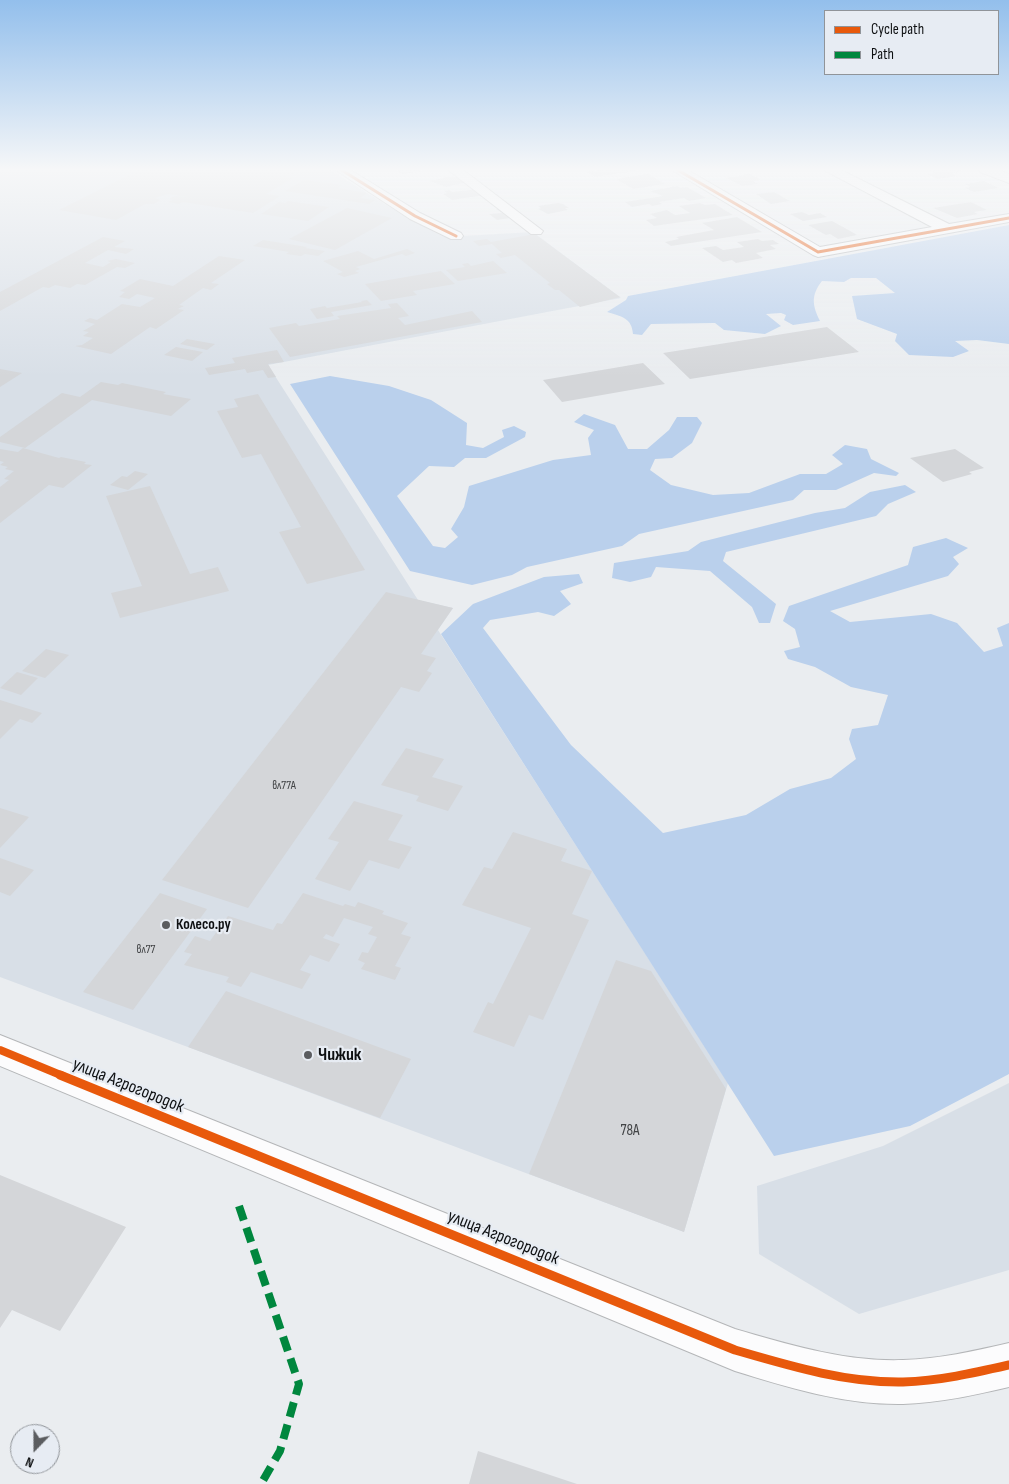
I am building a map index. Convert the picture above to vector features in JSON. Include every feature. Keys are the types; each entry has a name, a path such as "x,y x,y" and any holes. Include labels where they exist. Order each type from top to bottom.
{"street":[{"path":"794,238 818,252 895,238"},
{"name":"улица Агрогородок","path":"0,1050 735,1350 793,1368 854,1379 903,1382 956,1377 1009,1365"}],"shaded area":[{"path":"0,238 541,238 621,298 268,365 418,600 453,608 438,630 728,1083 684,1232 0,977"},
{"path":"938,238 1009,238 1009,344 977,340 955,341 969,351 953,357 909,355 895,341 897,334 857,319 852,296 895,293 876,278 851,278 844,282 822,281 814,296 815,310 820,321 793,325 784,320 786,315 781,313 766,314 781,326 765,334 724,330 715,323 651,324 642,335 633,334 630,324 625,318 607,312 626,300 628,296"},
{"path":"330,376 389,386 431,400 467,423 466,445 483,448 504,437 502,430 514,426 526,432 525,437 486,458 465,458 454,467 429,466 397,496 433,546 445,548 458,537 451,529 464,507 469,486 553,460 591,455 588,438 594,430 574,422 584,414 615,425 628,449 647,449 669,430 677,417 697,417 702,423 692,443 672,458 655,459 650,470 671,485 713,495 749,493 800,474 826,474 843,464 832,455 845,445 867,449 871,459 899,473 896,476 874,473 836,490 804,490 793,500 639,534 622,546 527,567 512,575 472,585 410,571 290,384"},
{"path":"905,485 916,492 888,504 876,516 726,552 723,561 776,604 770,623 759,623 752,607 710,571 656,567 651,577 630,582 612,578 614,563 688,551 701,542 815,513 845,508 870,492"},
{"path":"946,538 968,548 953,557 959,564 948,576 830,611 850,622 931,614 957,623 984,652 1003,646 997,628 1009,623 1009,1074 910,1126 774,1156 441,634 473,604 544,577 579,574 583,583 560,591 571,604 554,616 538,612 490,620 483,628 571,745 663,833 746,815 790,789 831,778 856,759 849,739 852,729 878,725 888,695 851,687 815,667 788,659 784,651 800,647 795,629 783,621 789,606 908,565 913,547"},
{"path":"1009,1083 1009,1270 859,1314 759,1254 757,1186 883,1146"}],"building":[{"path":"101,238 125,241 114,247 134,249 126,254 108,250 85,263 103,267 111,262 107,261 116,259 135,263 125,268 117,267 85,285 77,284 70,288 55,285 49,288 43,287 0,311 0,292"},
{"path":"290,238 356,238 335,250 289,239"},
{"path":"512,238 541,238 620,297 580,307 559,290 555,290 547,284 550,283 515,255 501,258 496,254 502,253 492,244 479,246 473,241 487,239 491,242"},
{"path":"721,238 671,246 665,242 679,239"},
{"path":"758,239 762,241 773,240 779,244 770,245 776,249 756,253 763,258 736,263 732,260 723,262 702,248 716,246 723,250 744,247 737,242"},
{"path":"263,240 325,251 318,256 305,254 301,256 253,246"},
{"path":"407,249 415,253 406,256 402,254 356,267 360,269 355,271 359,273 344,277 337,274 343,272 323,261 358,251 374,259"},
{"path":"219,256 245,260 211,283 219,284 211,290 203,288 179,305 184,306 178,309 184,310 156,329 150,327 111,354 75,346 82,345 93,338 83,336 89,332 83,331 95,324 84,321 90,318 97,320 122,304 140,307 155,298 137,294 129,299 119,297 125,292 120,291 140,279 173,286"},
{"path":"493,261 507,273 458,281 446,270 465,267 462,264 468,263 471,266"},
{"path":"441,271 455,284 413,291 417,295 381,301 365,284"},
{"path":"367,300 372,305 331,312 334,316 317,319 310,309 325,306 327,308"},
{"path":"397,303 409,316 398,318 405,325 472,311 482,322 290,357 269,328 296,323 299,326 340,319 337,316 391,308 388,304"},
{"path":"827,327 859,352 690,379 663,353"},
{"path":"187,339 215,344 207,350 180,344"},
{"path":"176,347 203,352 192,361 164,355"},
{"path":"277,350 284,362 268,364 276,377 268,378 263,370 247,373 245,369 209,375 205,368 235,363 232,358"},
{"path":"643,363 665,384 562,402 543,380"},
{"path":"0,369 22,373 0,387"},
{"path":"101,382 118,385 122,383 191,399 171,416 92,400 25,448 0,442 0,437 62,393 80,397"},
{"path":"258,394 365,570 307,584 279,532 301,527 261,454 242,458 217,411 238,407 234,399"},
{"path":"23,448 92,465 63,488 49,485 0,523 0,487 9,480 4,479 14,471 5,469 8,467 0,465 4,462 0,461 0,449 18,452"},
{"path":"955,449 984,468 969,472 972,474 943,482 910,458"},
{"path":"135,471 148,474 128,490 110,485 122,476 127,477"},
{"path":"150,486 190,574 218,567 229,591 120,618 111,593 142,586 106,496"},
{"path":"386,592 453,608 421,654 436,658 427,671 432,673 419,692 401,687 248,908 162,880"},
{"path":"46,649 69,655 45,678 22,671"},
{"path":"17,672 38,678 21,695 0,688"},
{"path":"0,700 42,713 32,723 20,719 0,739"},
{"path":"406,748 444,759 432,777 463,786 448,811 416,801 419,796 381,785"},
{"path":"354,801 403,815 388,840 412,847 399,869 369,860 350,891 315,879 339,842 328,839"},
{"path":"0,808 29,817 0,848"},
{"path":"513,832 567,849 561,861 592,871 572,914 589,920 543,1020 529,1015 514,1047 473,1032 488,1002 493,1004 531,928 462,905 484,867 492,869"},
{"path":"0,858 34,870 10,896 0,892"},
{"path":"160,893 207,909 133,1010 83,992"},
{"path":"303,893 343,906 345,904 355,907 358,902 384,911 382,914 408,923 401,934 411,937 395,966 401,968 395,980 361,969 365,963 358,960 362,952 368,953 377,937 368,934 373,927 344,918 333,937 326,934 323,938 340,944 329,962 310,955 300,970 311,974 302,989 251,972 241,987 226,982 229,977 184,965 192,954 184,952 195,936 210,941 228,916 273,930 277,923 282,924"},
{"path":"616,960 651,971 726,1089 684,1232 529,1174"},
{"path":"226,991 411,1059 380,1118 188,1047"},
{"path":"0,1175 126,1227 60,1331 12,1310 0,1328"},
{"path":"478,1451 577,1484 469,1484"}],"marked path":[{"path":"239,1206 299,1384 280,1451 261,1484"}],"cycle path":[{"path":"794,238 818,252 895,238"},
{"path":"0,1050 735,1350 818,1373 882,1382 943,1378 1009,1365"}],"place":[{"name":"Колесо.ру","path":"166,925"},
{"name":"Чижик","path":"308,1055"}]}
